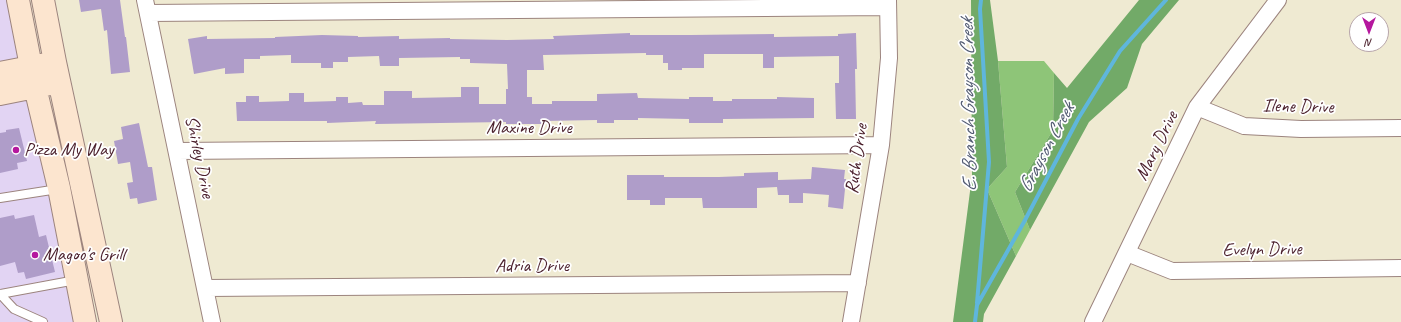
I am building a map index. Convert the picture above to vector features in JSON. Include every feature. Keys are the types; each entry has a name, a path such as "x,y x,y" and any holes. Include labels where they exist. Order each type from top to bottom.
{"main road":[{"path":"18,0 33,77 59,188 85,322"},
{"path":"44,0 57,72 111,322"},
{"path":"0,94 33,77 57,72"},
{"path":"0,73 33,77"}],"street":[{"name":"Mary Drive","path":"1093,322 1197,107 1278,0"},
{"path":"146,6 888,3"},
{"name":"Ruth Drive","path":"851,322 881,145 889,58 888,3"},
{"name":"Shirley Drive","path":"146,6 212,322"},
{"name":"Ilene Drive","path":"1197,107 1244,126 1301,129 1401,128"},
{"name":"Maxine Drive","path":"177,151 881,145"},
{"name":"Evelyn Drive","path":"1127,253 1172,271 1401,268"},
{"name":"Adria Drive","path":"206,288 858,283"}],"lane":[{"path":"0,198 59,188"},
{"path":"0,294 77,280"},
{"path":"0,294 14,309 43,322"}],"shaded area":[{"path":"0,0 18,0 31,67 0,73"},
{"path":"35,87 85,322 0,322 0,94"}],"green space":[{"path":"971,0 990,0 998,61 1007,167 987,189 1016,256 984,314 983,322 953,322 972,176"},
{"path":"1139,0 1179,0 1142,44 1127,88 1089,122 1030,230 1015,192 1053,130 1054,73 1067,88"},
{"path":"998,61 1044,61 1054,73 1053,130 1015,192 1030,230 1016,256 987,189 1007,167"}],"building":[{"path":"79,0 120,0 130,72 111,74 107,30 104,31 101,9 81,12"},
{"path":"630,33 630,35 774,34 774,37 838,36 838,34 856,33 856,119 836,119 835,83 839,83 839,56 774,57 774,68 763,68 763,54 704,54 704,68 682,68 682,70 668,70 668,63 663,63 663,55 646,55 646,53 543,55 544,70 527,70 527,97 532,97 532,104 552,104 552,101 597,101 597,94 637,93 638,98 689,99 689,97 713,97 713,101 732,101 732,99 777,99 777,97 814,98 814,118 723,119 723,123 689,123 689,119 638,118 638,120 614,120 614,123 597,123 597,120 543,121 543,124 506,124 506,122 375,124 376,121 327,123 327,121 237,121 236,102 246,102 246,96 259,96 259,102 289,101 289,93 304,93 304,102 336,101 336,97 348,97 348,103 362,102 363,105 384,105 384,91 412,91 412,98 461,97 461,87 479,87 479,104 506,104 506,89 508,89 507,64 470,63 470,59 460,59 460,57 399,58 399,66 380,66 379,56 348,57 348,62 333,62 333,68 321,68 321,63 291,63 291,55 260,56 260,59 244,59 244,73 225,74 225,68 194,74 188,39 207,36 207,39 275,38 322,35 358,37 399,36 399,39 450,38 507,40 554,39 553,36"},
{"path":"139,123 148,167 152,167 157,200 138,204 137,198 130,199 127,183 133,182 130,162 118,164 114,141 123,139 121,127"},
{"path":"19,128 27,161 17,163 18,169 0,173 0,133 6,132 6,130"},
{"path":"812,167 845,170 844,179 846,179 843,209 828,207 829,195 803,193 803,203 789,203 789,195 778,195 777,187 757,188 757,208 703,208 702,198 665,198 665,205 650,205 650,200 627,200 627,175 719,177 744,176 744,173 778,172 778,180 811,179"},
{"path":"14,215 15,219 34,215 39,237 46,235 55,272 26,279 24,272 18,273 15,262 0,266 0,218"}],"waterway":[{"name":"E. Branch Grayson Creek","path":"977,303 989,162 980,9 981,0"},
{"name":"Grayson Creek","path":"975,322 977,305 1024,222 1078,119 1120,51 1166,0"}],"place":[{"name":"Pizza My Way","path":"16,150"},
{"name":"Magoo's Grill","path":"35,255"}]}
